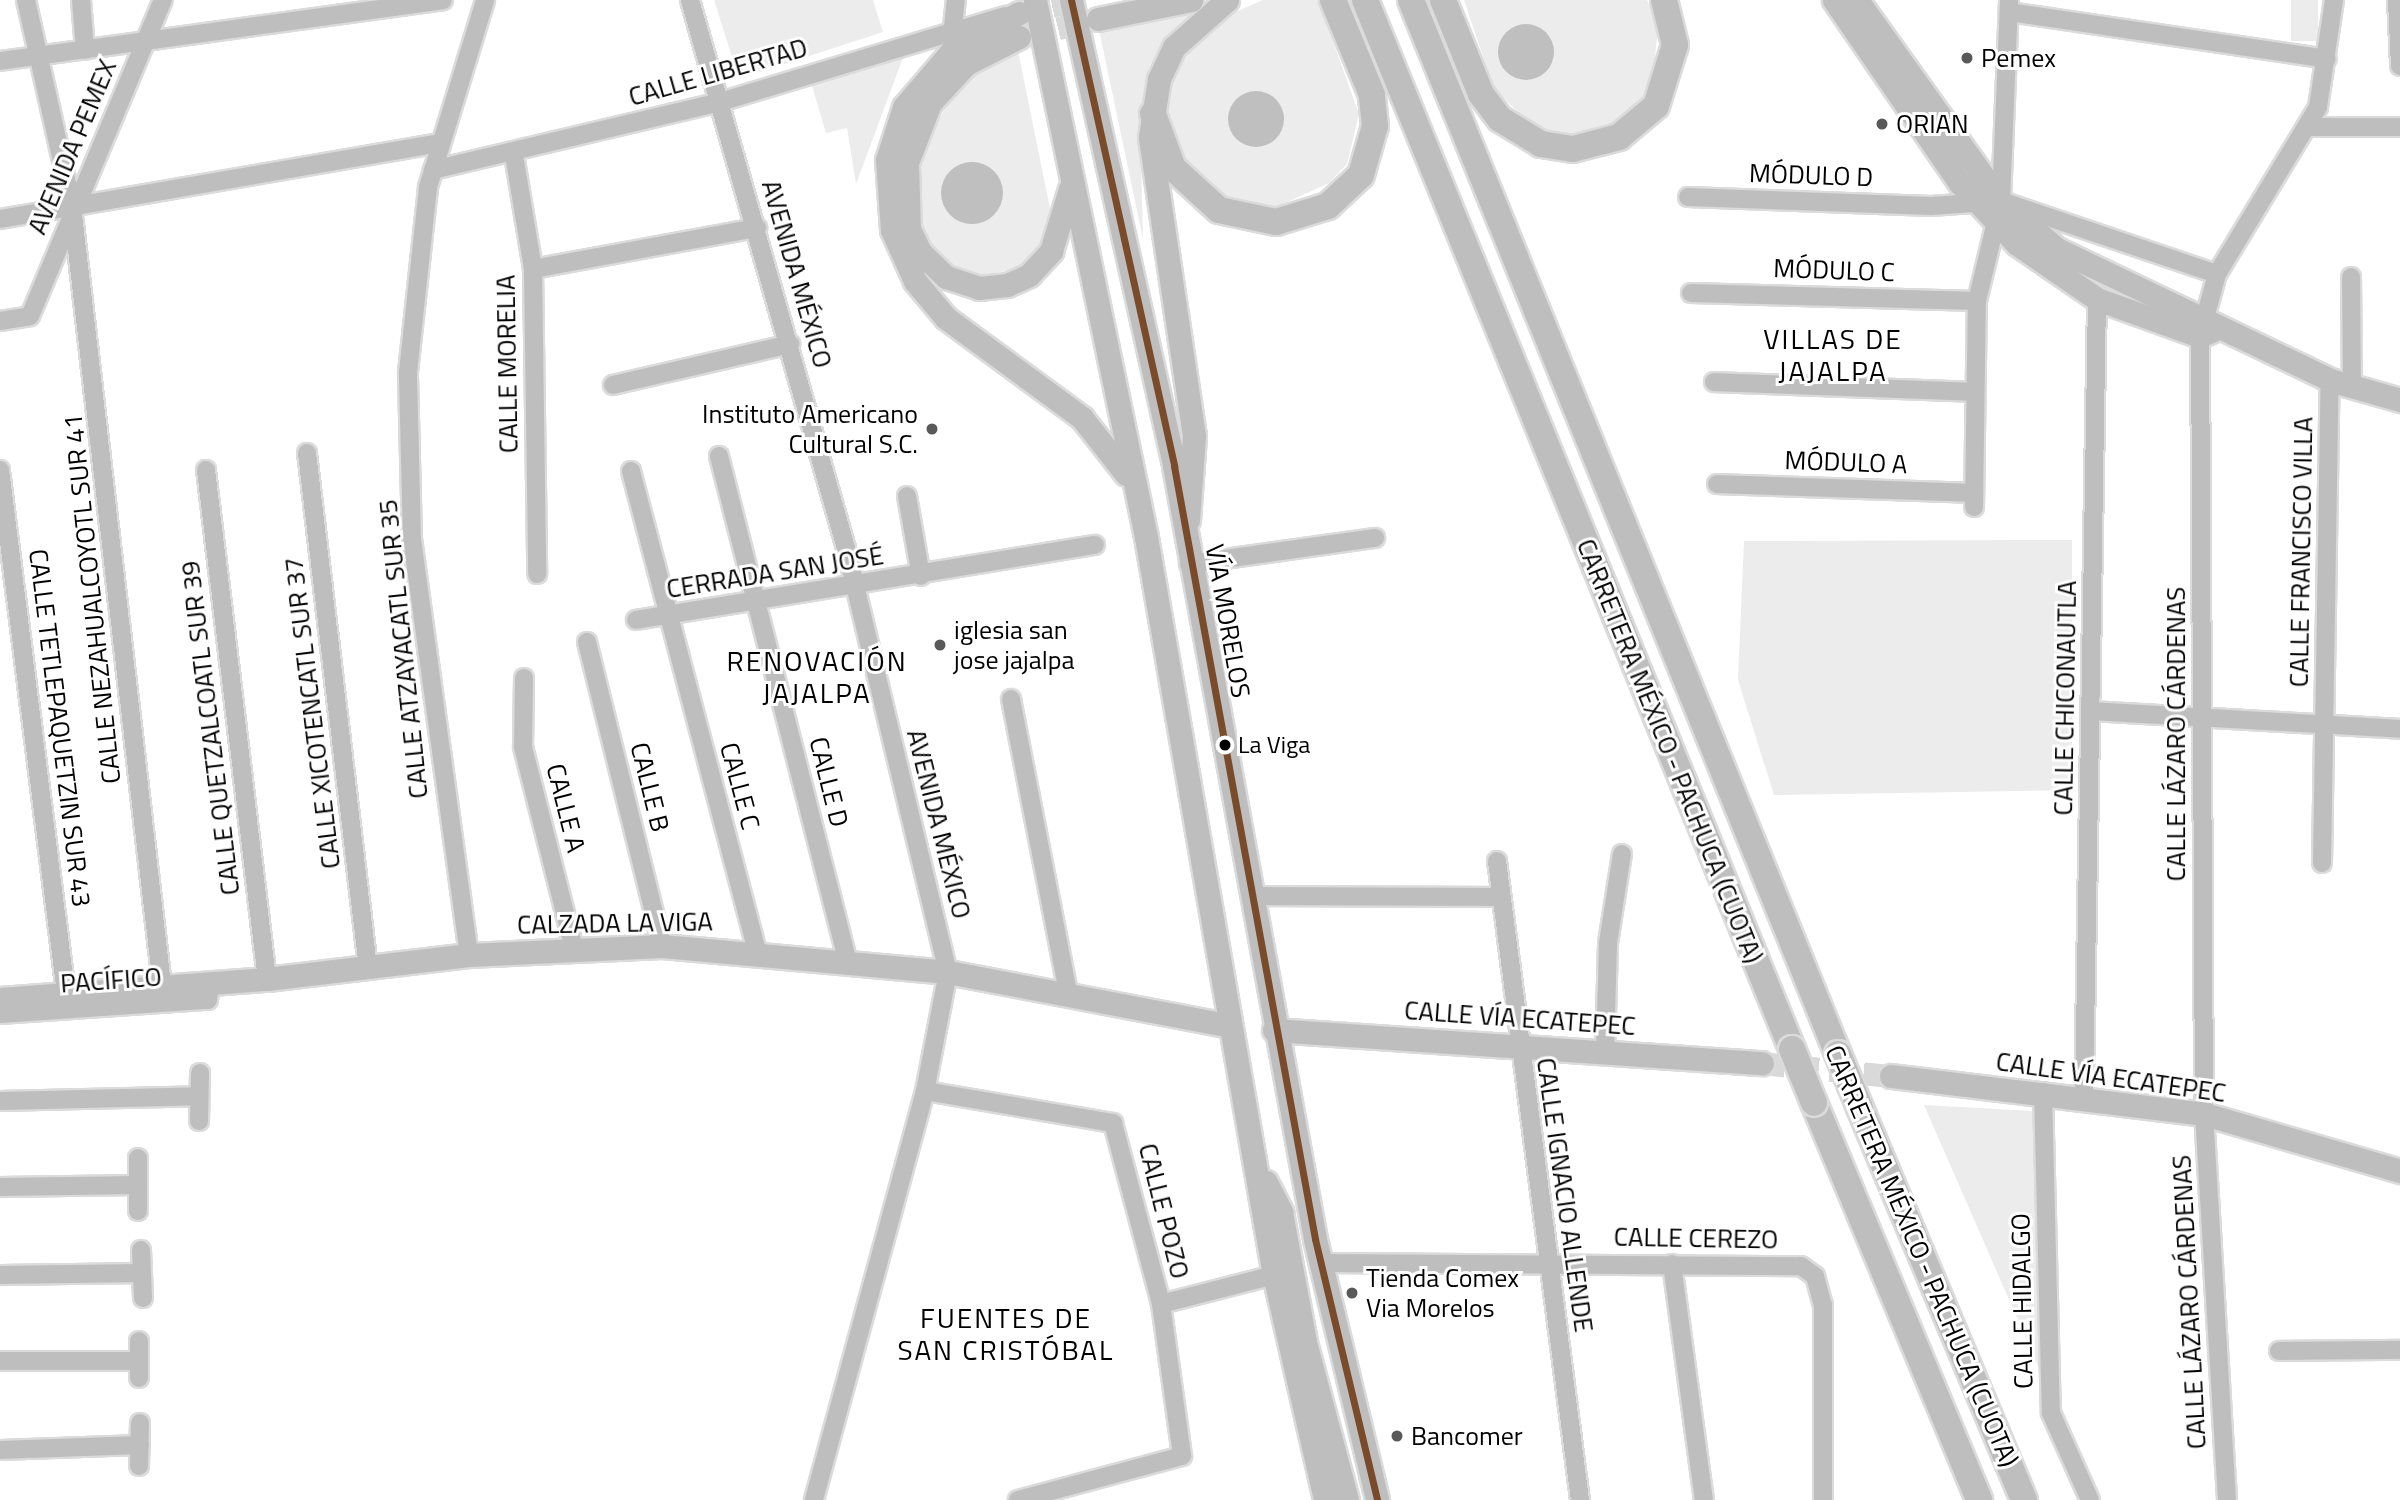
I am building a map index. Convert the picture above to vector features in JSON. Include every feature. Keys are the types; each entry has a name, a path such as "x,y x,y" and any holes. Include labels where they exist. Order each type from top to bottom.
{"highway":[{"path":"1153,114 1173,168 1219,210 1276,222 1328,206 1361,175 1375,126 1367,81 1333,0"},
{"name":"CARRETERA MÉXICO - PACHUCA (CUOTA)","path":"1366,0 1792,1049 1979,1500"},
{"name":"CARRETERA MÉXICO - PACHUCA (CUOTA)","path":"1411,0 1860,1108 2024,1500"},
{"path":"1443,0 1495,113 1526,138 1573,149 1619,137 1656,106 1675,53 1664,0"}],"main road":[{"name":"VÍA MORELOS","path":"1071,0 1184,537 1274,1030 1321,1263 1377,1500"},
{"path":"1098,19 1191,0"},
{"path":"1184,537 1194,436 1149,155 1153,114 1174,47 1227,0"},
{"path":"1834,0 1976,204 1997,211 2057,248 2206,327 2341,383 2400,400"},
{"path":"1857,0 1997,211 2097,299 2206,327"},
{"path":"1137,495 1096,430 946,318 915,281 892,230 887,160 905,107 951,52 1023,9 1070,165 1137,495 1227,1025 1257,1166 1275,1275 1325,1500"},
{"path":"1019,37 966,64 922,117 905,181 914,241 928,261 957,282 993,288 1020,280 1057,240 1070,165"},
{"name":"CALZADA LA VIGA","path":"0,999 267,979 469,955 662,946 846,959 948,972 1068,992 1227,1025"},
{"name":"CALLE VÍA ECATEPEC","path":"1274,1030 1517,1044 1762,1063"},
{"name":"CALLE VÍA ECATEPEC","path":"1891,1076 2043,1092 2204,1114 2400,1171"},
{"path":"1257,1166 1281,1212 1306,1342 1348,1500"}],"street":[{"name":"CALLE NEZAHUALCOYOTL SUR 41","path":"26,0 36,56 72,206 162,985"},
{"path":"80,0 85,50"},
{"name":"AVENIDA PEMEX","path":"0,321 30,316 72,206 163,0"},
{"path":"0,61 443,0"},
{"name":"CALLE ATZAYACATL SUR 35","path":"469,955 412,540 408,372 433,170 485,0"},
{"name":"AVENIDA MÉXICO","path":"690,0 790,344 855,586 948,972 925,1091 814,1500"},
{"path":"953,27 956,0"},
{"name":"CALLE LÁZARO CÁRDENAS","path":"2227,1500 2204,1114 2202,715 2206,327 2217,274 2318,107 2334,0"},
{"path":"2398,0 2400,66"},
{"path":"1714,382 1975,392 1977,300 1997,211 2009,6 2327,59"},
{"name":"CALLE LIBERTAD","path":"433,170 514,155 720,102 953,27 1023,9"},
{"path":"2306,127 2400,127"},
{"path":"0,219 440,143"},
{"name":"CALLE MORELIA","path":"514,155 533,269 537,574"},
{"name":"MÓDULO D","path":"1688,197 1931,206 1976,204"},
{"path":"1997,211 2217,274"},
{"path":"533,269 757,228"},
{"name":"CALLE FRANCISCO VILLA","path":"2322,863 2324,724 2341,383 2351,277"},
{"name":"MÓDULO C","path":"1690,293 1977,300"},
{"name":"CALLE CHICONAUTLA","path":"2084,1098 2097,299"},
{"path":"613,385 790,344"},
{"name":"MÓDULO A","path":"1717,484 1974,500 1975,392"},
{"name":"CALLE XICOTENCATL SUR 37","path":"307,453 368,968"},
{"name":"CALLE D","path":"719,456 846,959"},
{"name":"CALLE TETLEPAQUETZIN SUR 43","path":"0,470 66,993"},
{"name":"CALLE QUETZALCOATL SUR 39","path":"206,470 267,979"},
{"name":"CALLE C","path":"631,471 757,951"},
{"name":"CERRADA SAN JOSÉ","path":"907,496 921,576"},
{"path":"1189,564 1375,538"},
{"name":"CERRADA SAN JOSÉ","path":"636,620 921,576 1095,545"},
{"name":"CALLE B","path":"587,642 662,946"},
{"name":"CALLE A","path":"524,678 523,747 574,949"},
{"path":"1011,699 1068,992"},
{"path":"2091,710 2400,729"},
{"path":"1605,1051 1608,943 1622,854"},
{"name":"CALLE IGNACIO ALLENDE","path":"1497,861 1517,1044 1580,1500"},
{"path":"1251,896 1500,897"},
{"name":"PACÍFICO","path":"0,1014 208,1000 211,982"},
{"path":"199,1121 200,1073"},
{"name":"CALLE POZO","path":"925,1091 1104,1118 1116,1132 1161,1304 1182,1456 1018,1500"},
{"name":"CALLE HIDALGO","path":"2043,1092 2051,1413 2090,1500"},
{"path":"0,1101 199,1096"},
{"path":"138,1158 138,1211"},
{"path":"0,1187 138,1185"},
{"path":"141,1250 143,1298"},
{"name":"CALLE CEREZO","path":"1321,1263 1549,1262 1801,1266 1815,1276 1823,1305 1823,1500"},
{"path":"1672,1264 1704,1500"},
{"path":"0,1275 142,1273"},
{"path":"1161,1304 1275,1275"},
{"path":"0,1361 139,1369 139,1341"},
{"path":"2279,1351 2400,1350"},
{"path":"139,1466 140,1423"},
{"path":"0,1450 139,1445"}],"shaded area":[{"path":"714,0 873,0 883,32 739,79"},
{"path":"1263,0 1318,0 1359,114 1347,164 1329,183 1274,208 1218,195 1174,152 1161,101 1194,40 1217,20"},
{"path":"1464,0 1647,0 1658,27 1652,87 1613,127 1560,135 1530,124 1494,89"},
{"path":"2291,0 2318,0 2318,41 2291,41"},
{"path":"1197,7 1150,65 1140,115 1143,239 1099,30"},
{"path":"1526,24 1537,26 1546,32 1552,41 1552,63 1546,72 1537,78 1526,80 1515,78 1506,72 1500,63 1498,52 1500,41 1506,32 1515,26"},
{"path":"1018,51 1054,228 1030,263 979,279 956,273 922,237 916,216 924,144 960,84"},
{"path":"904,55 856,184 847,128 826,133 812,86"},
{"path":"1256,91 1267,93 1276,99 1282,108 1282,130 1276,139 1267,145 1256,147 1245,145 1236,139 1230,130 1228,119 1230,108 1236,99 1245,93"},
{"path":"972,162 994,171 1003,193 994,215 972,224 950,215 941,193 950,171"},
{"path":"2072,540 2072,790 1774,795 1738,680 1744,541"},
{"path":"1924,1105 2035,1111 2039,1368"}],"tunnel":[{"path":"1019,13 1080,0"},
{"path":"1025,36 1094,20"},
{"path":"1762,1063 1891,1076"}],"transit line":[{"path":"1071,0 1174,466 1315,1239 1377,1500"}],"place":[{"name":"Pemex","path":"1967,58"},
{"name":"ORIAN","path":"1882,124"},
{"name":"Instituto Americano Cultural S.C.","path":"932,429"},
{"name":"iglesia san jose jajalpa","path":"940,645"},
{"name":"La Viga","path":"1225,745"},
{"name":"Tienda Comex Via Morelos","path":"1352,1293"},
{"name":"Bancomer","path":"1397,1436"}],"district":[{"name":"VILLAS DE JAJALPA","path":"1833,355"},
{"name":"RENOVACIÓN JAJALPA","path":"817,677"},
{"name":"FUENTES DE SAN CRISTÓBAL","path":"1006,1334"}]}
